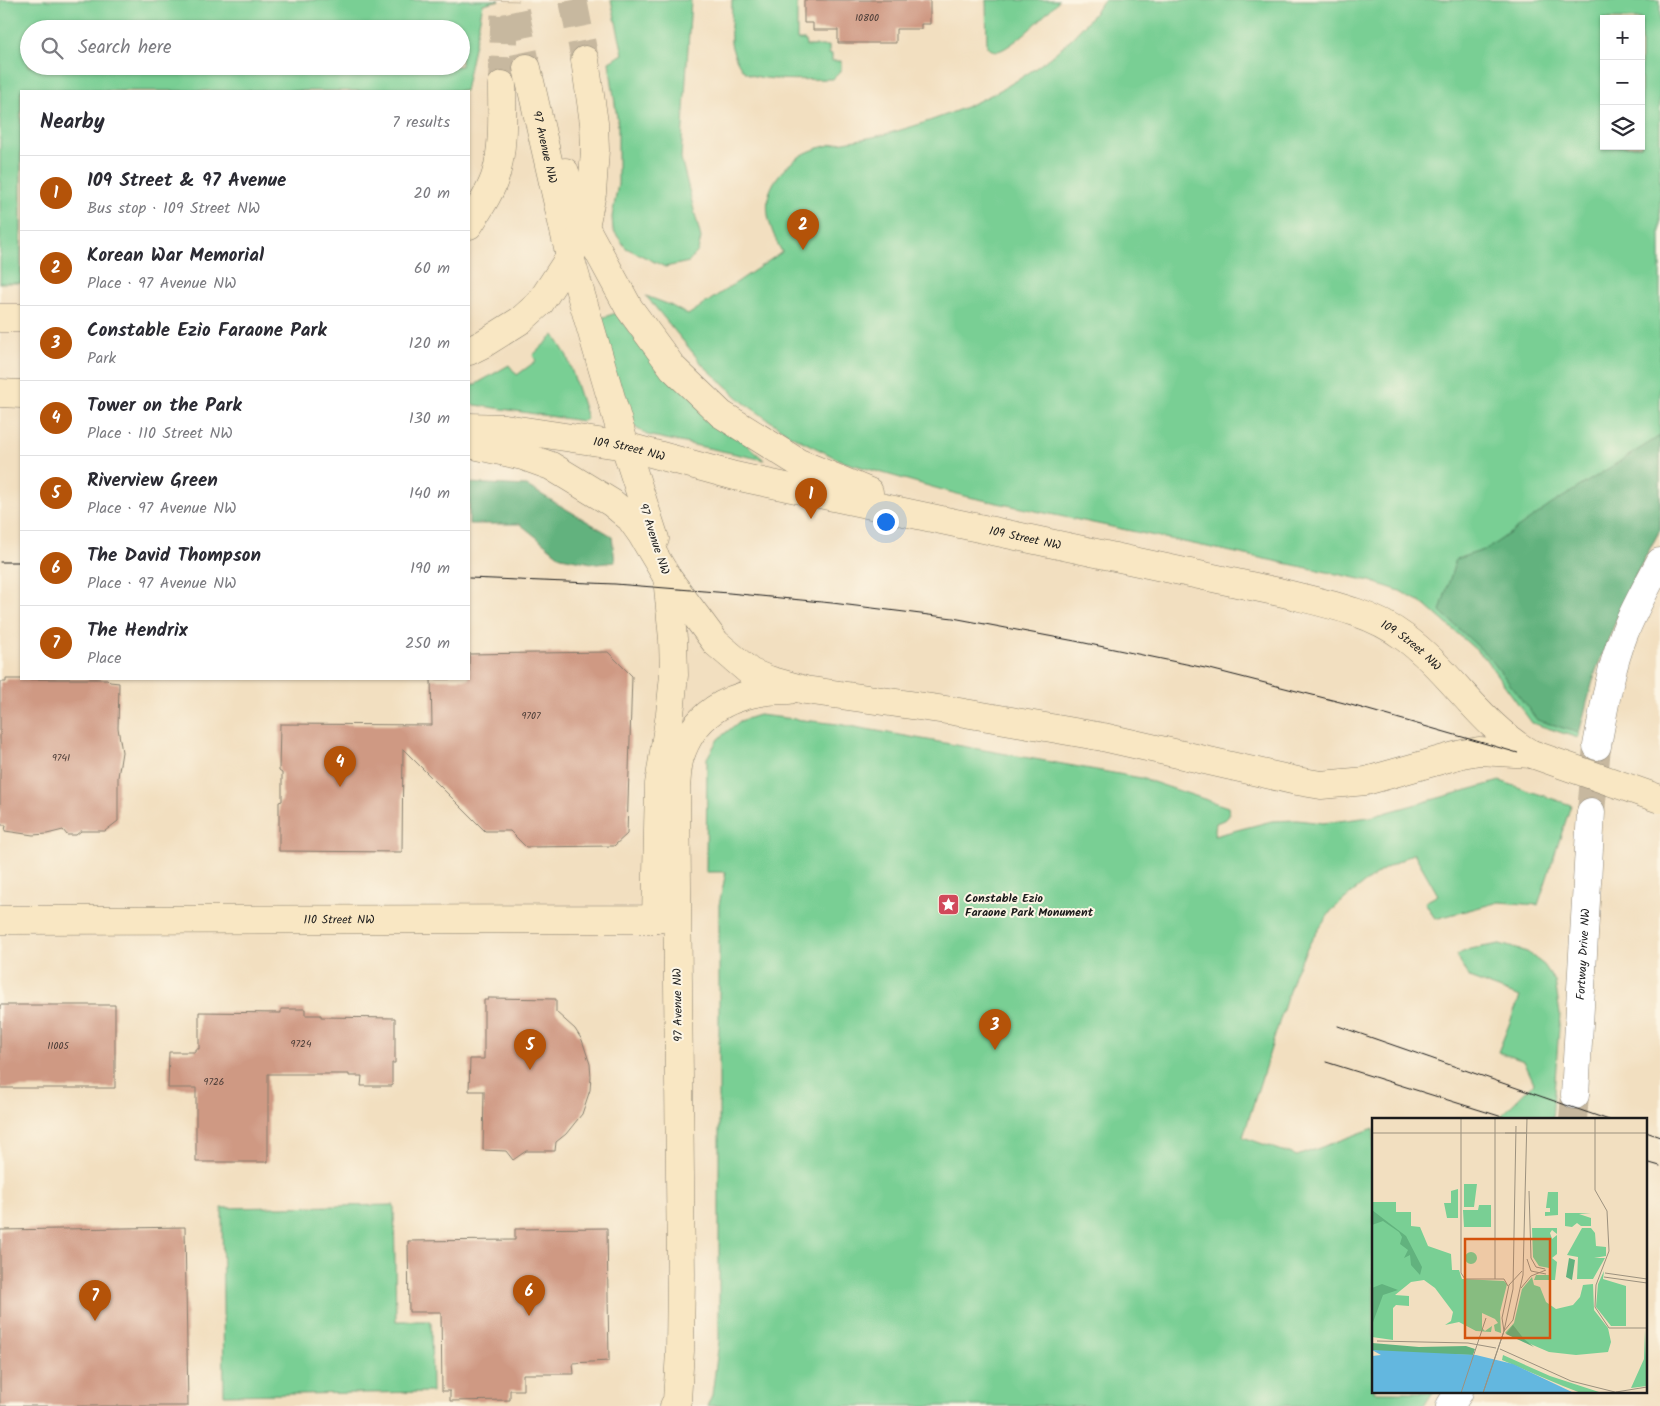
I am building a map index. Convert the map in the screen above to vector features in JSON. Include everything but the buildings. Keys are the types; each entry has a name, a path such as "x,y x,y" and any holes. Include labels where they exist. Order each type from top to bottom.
{"main road":[{"path":"470,350 521,320 540,303 570,257 585,227 592,193 595,150 594,124 585,60"},
{"name":"97 Avenue NW","path":"585,227 527,68 570,257 625,446 667,577 673,639 674,675 659,784 682,1274 677,1401 674,1406"},
{"path":"470,223 482,204 496,174 502,137 502,85"},
{"path":"585,227 629,308 673,368 721,414 798,463 926,516"},
{"path":"0,318 20,318"},
{"path":"0,393 20,394"},
{"name":"109 Street NW","path":"470,427 505,428 625,446 735,476 1279,592 1360,613 1378,620 1419,648 1502,735 1532,754 1660,799"},
{"path":"470,444 523,456 551,466 612,502 630,518 667,577"},
{"name":"109 Street NW","path":"667,577 705,630 729,655 750,672 769,680 805,690 953,711 1103,738 1297,782 1321,785 1366,781 1479,751 1532,754"},
{"name":"97 Avenue NW","path":"666,917 676,788 680,758 688,738 703,718 716,708 738,698 766,690 805,690"},
{"name":"110 Street NW","path":"0,920 666,917"}],"street":[{"path":"1596,746 1607,693 1624,636 1636,607 1660,562"},
{"name":"Fortway Drive NW","path":"1575,1095 1592,812"},
{"path":"1450,1406 1458,1394"}],"green space":[{"path":"0,0 500,0 483,4 470,67 470,20 20,20 20,75 468,75 465,90 20,90 20,283 0,283"},
{"path":"611,0 691,0 681,158 701,238 698,251 689,262 665,267 626,248 613,230 612,217 618,184 618,125 609,62 623,54"},
{"path":"732,0 797,0 797,40 805,40 806,46 829,46 829,54 832,54 832,61 841,61 841,71 833,79 800,80 773,79 751,75 744,71 736,58 731,43"},
{"path":"986,0 1059,0 1021,37 998,51 987,47"},
{"path":"1104,0 1660,0 1660,530 1634,580 1611,631 1592,684 1578,738 1532,723 1484,657 1425,605 1400,591 1370,581 964,496 844,462 790,435 743,402 703,365 646,296 670,305 688,315 782,252 775,239 768,214 770,191 775,180 784,170 805,153 826,146 882,135 945,115 1006,87 1060,49 1084,26"},
{"path":"616,313 648,357 764,460 647,435 636,428 627,417 598,319"},
{"path":"554,335 567,356 587,418 582,421 470,404 470,387 509,365 517,375 536,361 533,355"},
{"path":"1660,436 1660,530 1631,583 1595,673 1579,733 1537,720 1490,658 1440,611 1456,559 1487,549 1552,504"},
{"path":"470,483 527,486 612,536 615,562 597,564 561,557 520,524 470,524"},
{"path":"759,715 838,724 1141,778 1228,807 1229,814 1226,819 1216,823 1214,836 1272,821 1297,820 1323,823 1370,817 1500,781 1571,805 1538,905 1499,902 1435,919 1425,902 1438,895 1414,853 1381,871 1331,911 1311,941 1295,972 1243,1137 1297,1156 1372,1129 1372,1394 1432,1394 1424,1406 707,1406 712,1395 719,1341 719,905 726,872 706,872 707,758 718,739 740,721"},
{"path":"1500,944 1527,952 1544,965 1555,981 1560,1014 1552,1118 1499,1118 1534,1083 1524,1061 1498,1052 1520,997 1469,978 1456,955 1470,949"},
{"path":"394,1205 396,1321 431,1321 432,1392 224,1395 222,1208"}],"tunnel":[{"path":"502,85 505,0"},
{"path":"573,0 585,60"},
{"path":"515,11 527,68"},
{"path":"1591,812 1597,746"},
{"path":"1573,1118 1575,1095"}],"tram line":[{"path":"0,562 20,562"},
{"path":"470,578 615,584 729,593 953,618 1210,669 1344,703 1532,757 1660,799"},
{"path":"1338,1026 1603,1118"},
{"path":"1326,1062 1506,1118"},
{"path":"1648,1133 1660,1137"},
{"path":"1648,1163 1660,1166"}],"place":[{"name":"Korean War Memorial","path":"803,250"},
{"name":"109 Street & 97 Avenue","path":"811,519"},
{"name":"Tower on the Park","path":"340,787"},
{"name":"Constable Ezio Faraone Park Monument","path":"949,905"},
{"name":"Constable Ezio Faraone Park","path":"995,1050"},
{"name":"Riverview Green","path":"530,1070"},
{"name":"The David Thompson","path":"529,1316"},
{"name":"The Hendrix","path":"95,1321"}]}
